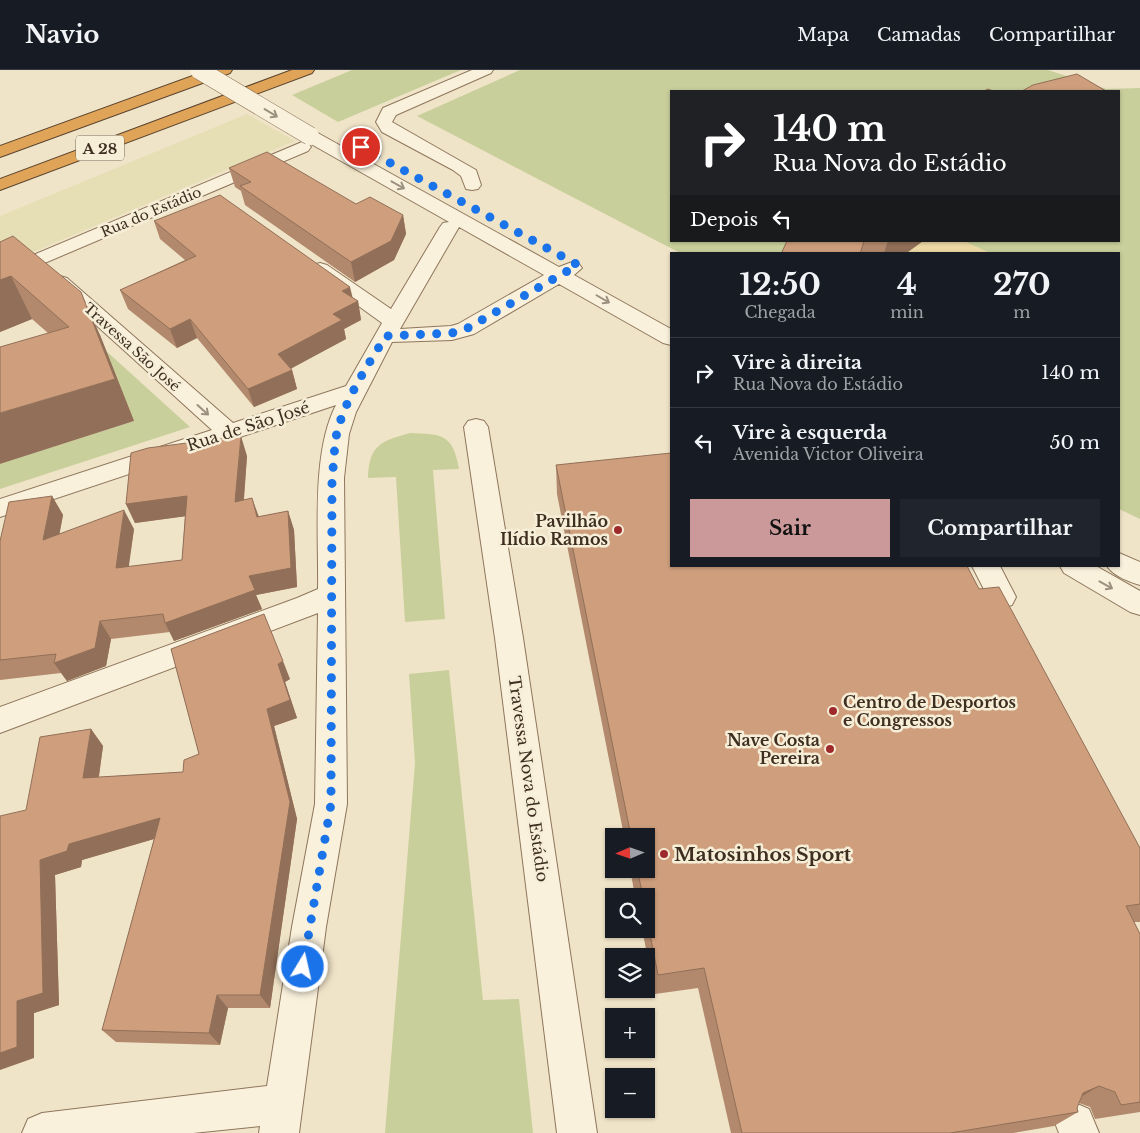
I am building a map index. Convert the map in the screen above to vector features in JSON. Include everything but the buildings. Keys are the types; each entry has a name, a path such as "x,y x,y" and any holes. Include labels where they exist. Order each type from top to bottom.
{"highway":[{"name":"A 28","path":"0,152 195,76 225,70"},
{"name":"A 28","path":"0,185 306,70"},
{"path":"0,140 195,76"},
{"path":"0,197 201,110"}],"street":[{"path":"225,70 518,232"},
{"path":"472,185 470,174 465,170 388,128 384,122 389,112 486,70"},
{"path":"195,76 306,142 670,316"},
{"name":"Rua do Estádio","path":"0,276 206,189 306,142"},
{"path":"206,189 222,200"},
{"path":"42,1133 170,1116 280,1118 331,804 332,657 330,595 333,469 337,434 344,412 354,391 450,227"},
{"path":"301,256 390,329 452,333 466,329 566,265"},
{"name":"Travessa São José","path":"36,261 229,432"},
{"path":"566,265 670,337"},
{"name":"Rua de São José","path":"0,508 354,391"},
{"name":"Travessa Nova do Estádio","path":"476,426 509,638 577,1133"},
{"path":"1120,564 1140,575"},
{"path":"986,567 1002,597"},
{"path":"1075,567 1140,604"},
{"path":"0,720 307,606 330,595"}],"shaded area":[{"path":"247,114 295,141 0,266 0,216"}],"green space":[{"path":"352,70 461,70 338,122 292,95"},
{"path":"520,70 1048,70 1106,89 1140,88 1140,519 1120,509 1120,252 678,252 417,116"},
{"path":"104,349 190,427 0,489 0,464 134,421 110,363 0,362"},
{"path":"410,433 430,434 444,438 453,449 459,469 433,470 445,619 405,622 396,477 368,478 371,458 378,446 391,439"},
{"path":"449,670 483,1000 519,999 533,1133 385,1133 415,763 409,674"}],"sand":[{"path":"921,242 966,242 988,252 907,252"}],"place":[{"name":"Pavilhão Ilídio Ramos","path":"618,530"},
{"name":"Centro de Desportos e Congressos","path":"833,711"},
{"name":"Nave Costa Pereira","path":"830,749"},
{"name":"Matosinhos Sport","path":"664,854"}],"route":[{"path":"303,967 331,804 332,657 330,595 332,478 337,434 344,412 365,370 386,336 452,333 466,329 578,265 361,147"}]}
